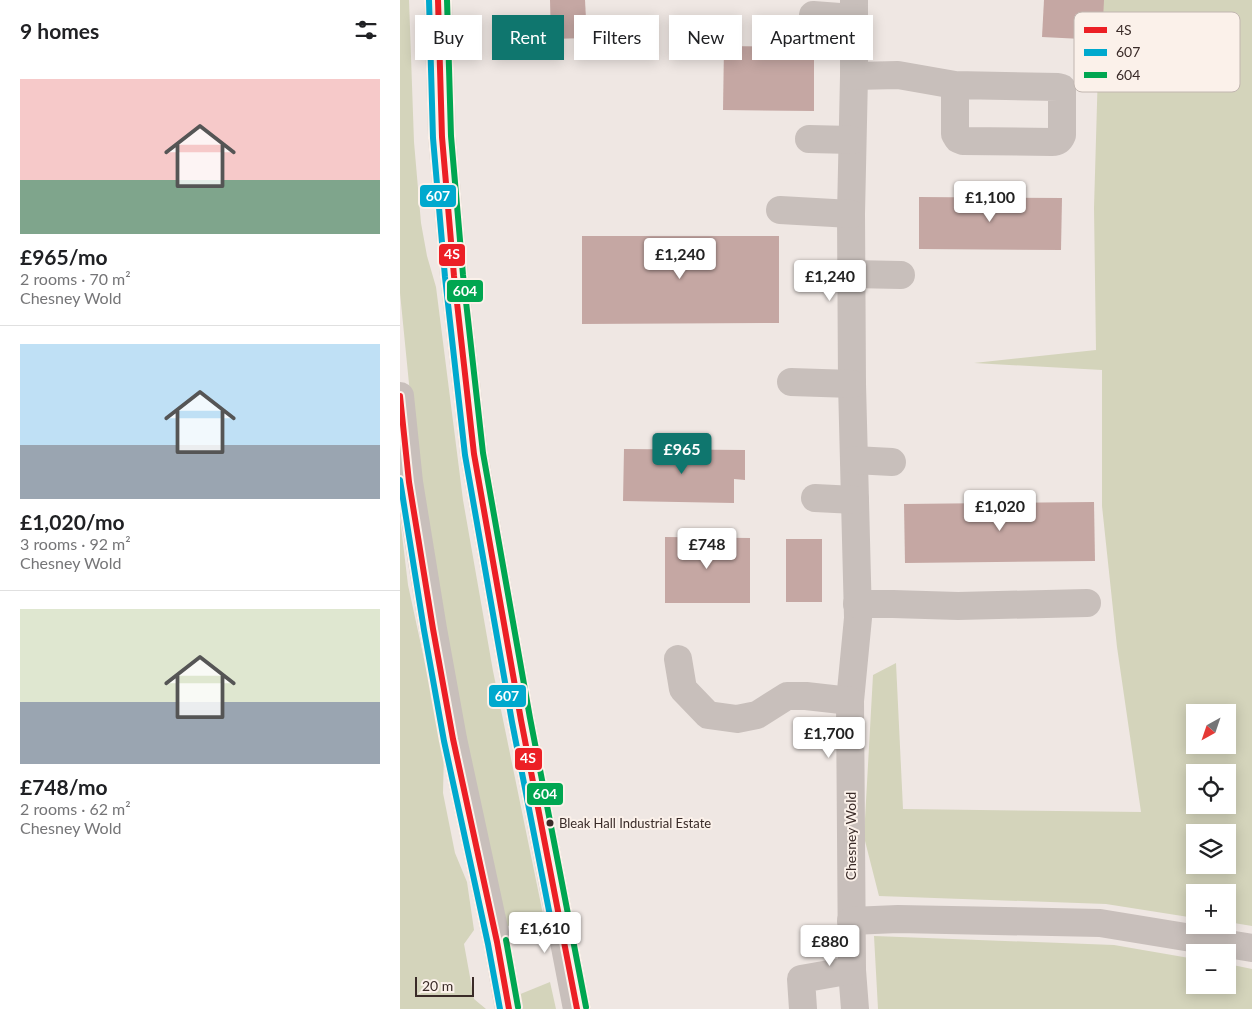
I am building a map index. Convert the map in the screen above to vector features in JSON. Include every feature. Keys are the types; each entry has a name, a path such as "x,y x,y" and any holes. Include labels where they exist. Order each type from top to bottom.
{"street":[{"path":"438,0 442,137 454,276 474,454 520,720 577,1009"},
{"name":"Chesney Wold","path":"813,15 854,9 851,214 852,384 858,618 850,701 851,921 855,1009"},
{"path":"854,76 898,75 955,85"},
{"path":"808,139 852,140"},
{"path":"780,210 851,214"},
{"path":"852,274 902,275"},
{"path":"791,382 852,384"},
{"path":"400,396 409,482 434,638 497,942 508,1004"},
{"path":"854,460 892,462"},
{"path":"815,498 855,500"},
{"path":"857,604 958,606 1087,603"},
{"path":"678,658 683,689 708,715 737,719 757,715 787,696 806,696 850,701"},
{"path":"851,921 898,918 1100,923 1252,948"},
{"path":"785,1009 783,983 852,970"},
{"path":"801,979 803,1009"}],"green space":[{"path":"400,0 409,0 414,142 421,223 427,256 436,287 463,500 493,671 544,919 502,927 461,727 414,434 400,293"},
{"path":"1100,0 1252,0 1252,926 1236,923 1236,884 1186,884 1186,917 1106,904 879,896 864,837 873,675 896,663 903,809 1141,812 1117,647 1102,506 1102,370 974,363 1096,350 1094,208 1097,92 1240,92 1240,12 1100,12"},
{"path":"400,518 408,585 444,751 443,793 455,853 467,882 474,930 464,944 474,999 486,1009 400,1009"},
{"path":"874,936 1114,945 1186,957 1186,994 1236,994 1236,966 1252,969 1252,1009 878,1009"},
{"path":"550,982 556,1009 519,1009 518,995"}],"building":[{"path":"550,0 585,0 586,15 574,15 574,38 564,39 564,15 550,15"},
{"path":"1044,0 1104,0 1103,12 1074,12 1074,39 1042,37"},
{"path":"742,46 752,46 752,60 814,60 814,111 723,110 724,60 742,60"},
{"path":"919,197 1062,198 1061,250 919,249"},
{"path":"582,236 779,236 779,323 582,324"},
{"path":"624,449 745,450 745,480 734,479 734,503 623,501"},
{"path":"1094,502 1095,561 905,563 904,504"},
{"path":"665,537 750,538 750,603 665,603"},
{"path":"786,539 822,539 822,602 786,602"}],"transit line":[{"name":"607","path":"429,0 433,138 445,277 465,455 512,722 552,926"},
{"name":"4S","path":"438,0 442,137 454,276 474,454 521,720 577,1009"},
{"name":"604","path":"447,0 451,136 463,275 483,453 530,718 586,1007"},
{"name":"4S","path":"400,396 409,482 433,629 453,739 497,942 509,1009"},
{"name":"607","path":"400,480 444,741 488,944 500,1009"},
{"name":"604","path":"506,940 518,1007"}],"place":[{"name":"Bleak Hall Industrial Estate","path":"550,823"}]}
